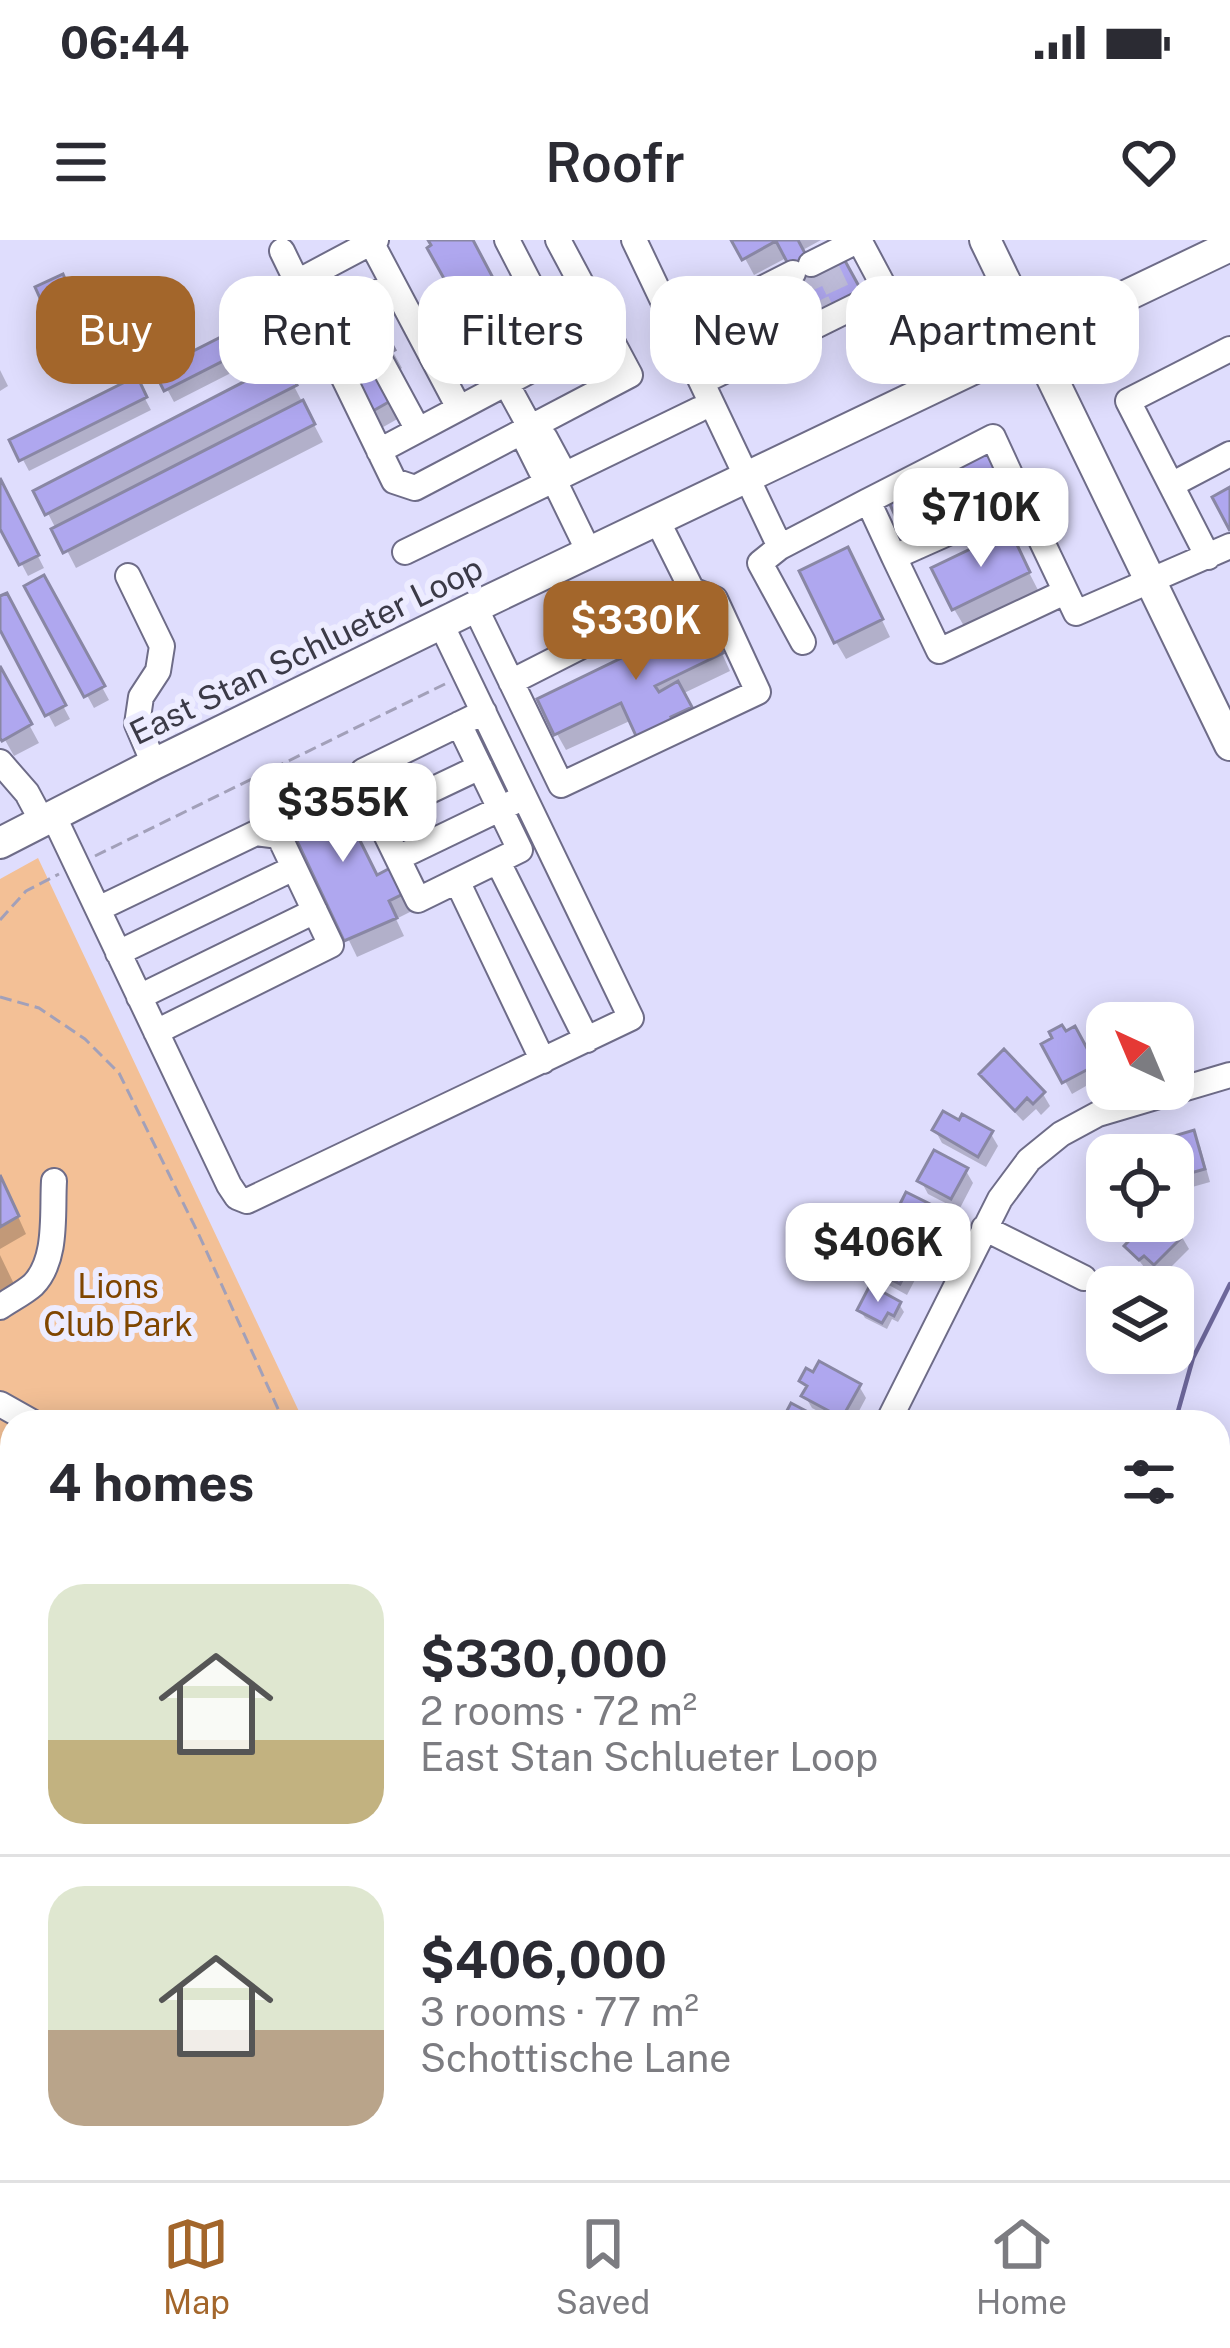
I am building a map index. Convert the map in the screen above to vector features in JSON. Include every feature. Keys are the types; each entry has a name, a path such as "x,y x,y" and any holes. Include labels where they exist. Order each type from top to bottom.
{"main road":[{"path":"985,240 1002,276"},
{"name":"East Stan Schlueter Loop","path":"1139,289 1230,246"},
{"name":"East Stan Schlueter Loop","path":"0,843 475,607 941,384"},
{"path":"1054,384 1230,745"}],"street":[{"path":"506,240 525,276"},
{"path":"558,240 577,276"},
{"path":"634,240 651,276"},
{"path":"795,276 859,240 883,285 876,296 822,318"},
{"path":"308,276 374,241 389,276"},
{"path":"282,251 294,276"},
{"path":"394,286 459,408"},
{"path":"803,642 760,562 780,547 994,437 1076,613 1219,552 1171,485 1128,401 1230,350"},
{"path":"347,384 394,481 416,488 613,384"},
{"path":"393,384 418,430"},
{"path":"379,451 504,384"},
{"path":"507,384 530,428 526,442 541,471 554,480 589,552"},
{"path":"703,384 780,547"},
{"path":"405,552 698,410"},
{"path":"1171,485 1230,454"},
{"path":"894,557 1022,500"},
{"path":"868,501 939,651 1066,592"},
{"path":"475,607 561,784 758,692 715,599 692,590 657,520"},
{"path":"128,576 162,646 158,671 141,697 137,724 154,764"},
{"path":"512,682 692,590"},
{"path":"0,762 47,818 77,865 229,1185 237,1197 247,1201 631,1018 441,624"},
{"path":"459,724 520,850 418,900 359,779 363,771 459,724 484,712"},
{"path":"377,816 480,767"},
{"path":"398,858 524,796"},
{"path":"98,909 256,833 279,836 332,946 156,1032"},
{"path":"498,862 586,1040"},
{"path":"118,952 294,868"},
{"path":"457,881 543,1060"},
{"path":"139,997 315,911"},
{"path":"895,1410 985,1228 1017,1174 1061,1134 1098,1114 1230,1076"},
{"path":"0,1306 32,1286 44,1269 54,1181"},
{"path":"985,1228 1084,1278"}],"path":[{"path":"0,920 26,891 465,674"},
{"path":"0,998 39,1008 85,1039 118,1073 199,1234 279,1410"}],"green space":[{"name":"Lions Club Park","path":"38,858 298,1410 0,1410 0,879"}],"building":[{"path":"428,240 473,240 492,276 443,276 427,248"},
{"path":"731,240 798,240 816,274 844,259 853,276 846,276 846,298 822,310 822,276 794,276 776,241 742,260"},
{"path":"219,338 219,363 195,375 195,350"},
{"path":"121,384 141,384 147,397 19,461 9,440"},
{"path":"240,384 297,385 45,515 33,491"},
{"path":"337,384 386,384 394,399 357,420"},
{"path":"303,400 315,424 63,553 51,529"},
{"path":"989,449 1005,484 903,533 887,498"},
{"path":"0,478 39,555 19,565 0,529"},
{"path":"1230,487 1230,531 1212,497"},
{"path":"1010,530 1030,572 952,610 931,568"},
{"path":"848,547 883,619 834,643 799,571"},
{"path":"44,575 105,686 84,697 24,586"},
{"path":"7,593 66,705 45,716 0,630 0,596"},
{"path":"706,617 723,653 655,686 659,692 678,681 692,707 671,717 674,722 637,738 621,703 554,735 537,699"},
{"path":"0,666 32,724 2,741 0,738"},
{"path":"332,784 377,875 394,866 407,892 389,901 397,918 344,941 282,809"},
{"path":"1062,1025 1066,1031 1075,1026 1086,1046 1086,1070 1062,1083 1041,1044 1052,1038 1049,1032"},
{"path":"1004,1049 1045,1092 1033,1104 1027,1098 1015,1111 979,1074"},
{"path":"943,1111 959,1120 962,1114 993,1131 978,1157 932,1130"},
{"path":"1194,1130 1205,1169 1194,1172 1194,1134 1181,1134"},
{"path":"934,1150 968,1168 951,1199 917,1181"},
{"path":"0,1175 19,1216 0,1227"},
{"path":"906,1192 946,1212 924,1240 886,1220"},
{"path":"884,1232 925,1255 918,1269 910,1265 900,1284 865,1266"},
{"path":"1128,1242 1177,1242 1154,1265 1144,1256 1139,1260 1124,1246"},
{"path":"870,1285 901,1302 894,1316 888,1313 882,1323 857,1310"},
{"path":"819,1361 861,1384 846,1410 827,1410 801,1396 807,1386 799,1381 806,1368 813,1372"}],"waterway":[{"path":"1178,1410 1193,1358 1230,1284"}],"tunnel":[{"path":"827,268 842,300"},
{"path":"802,269 805,276"}]}
